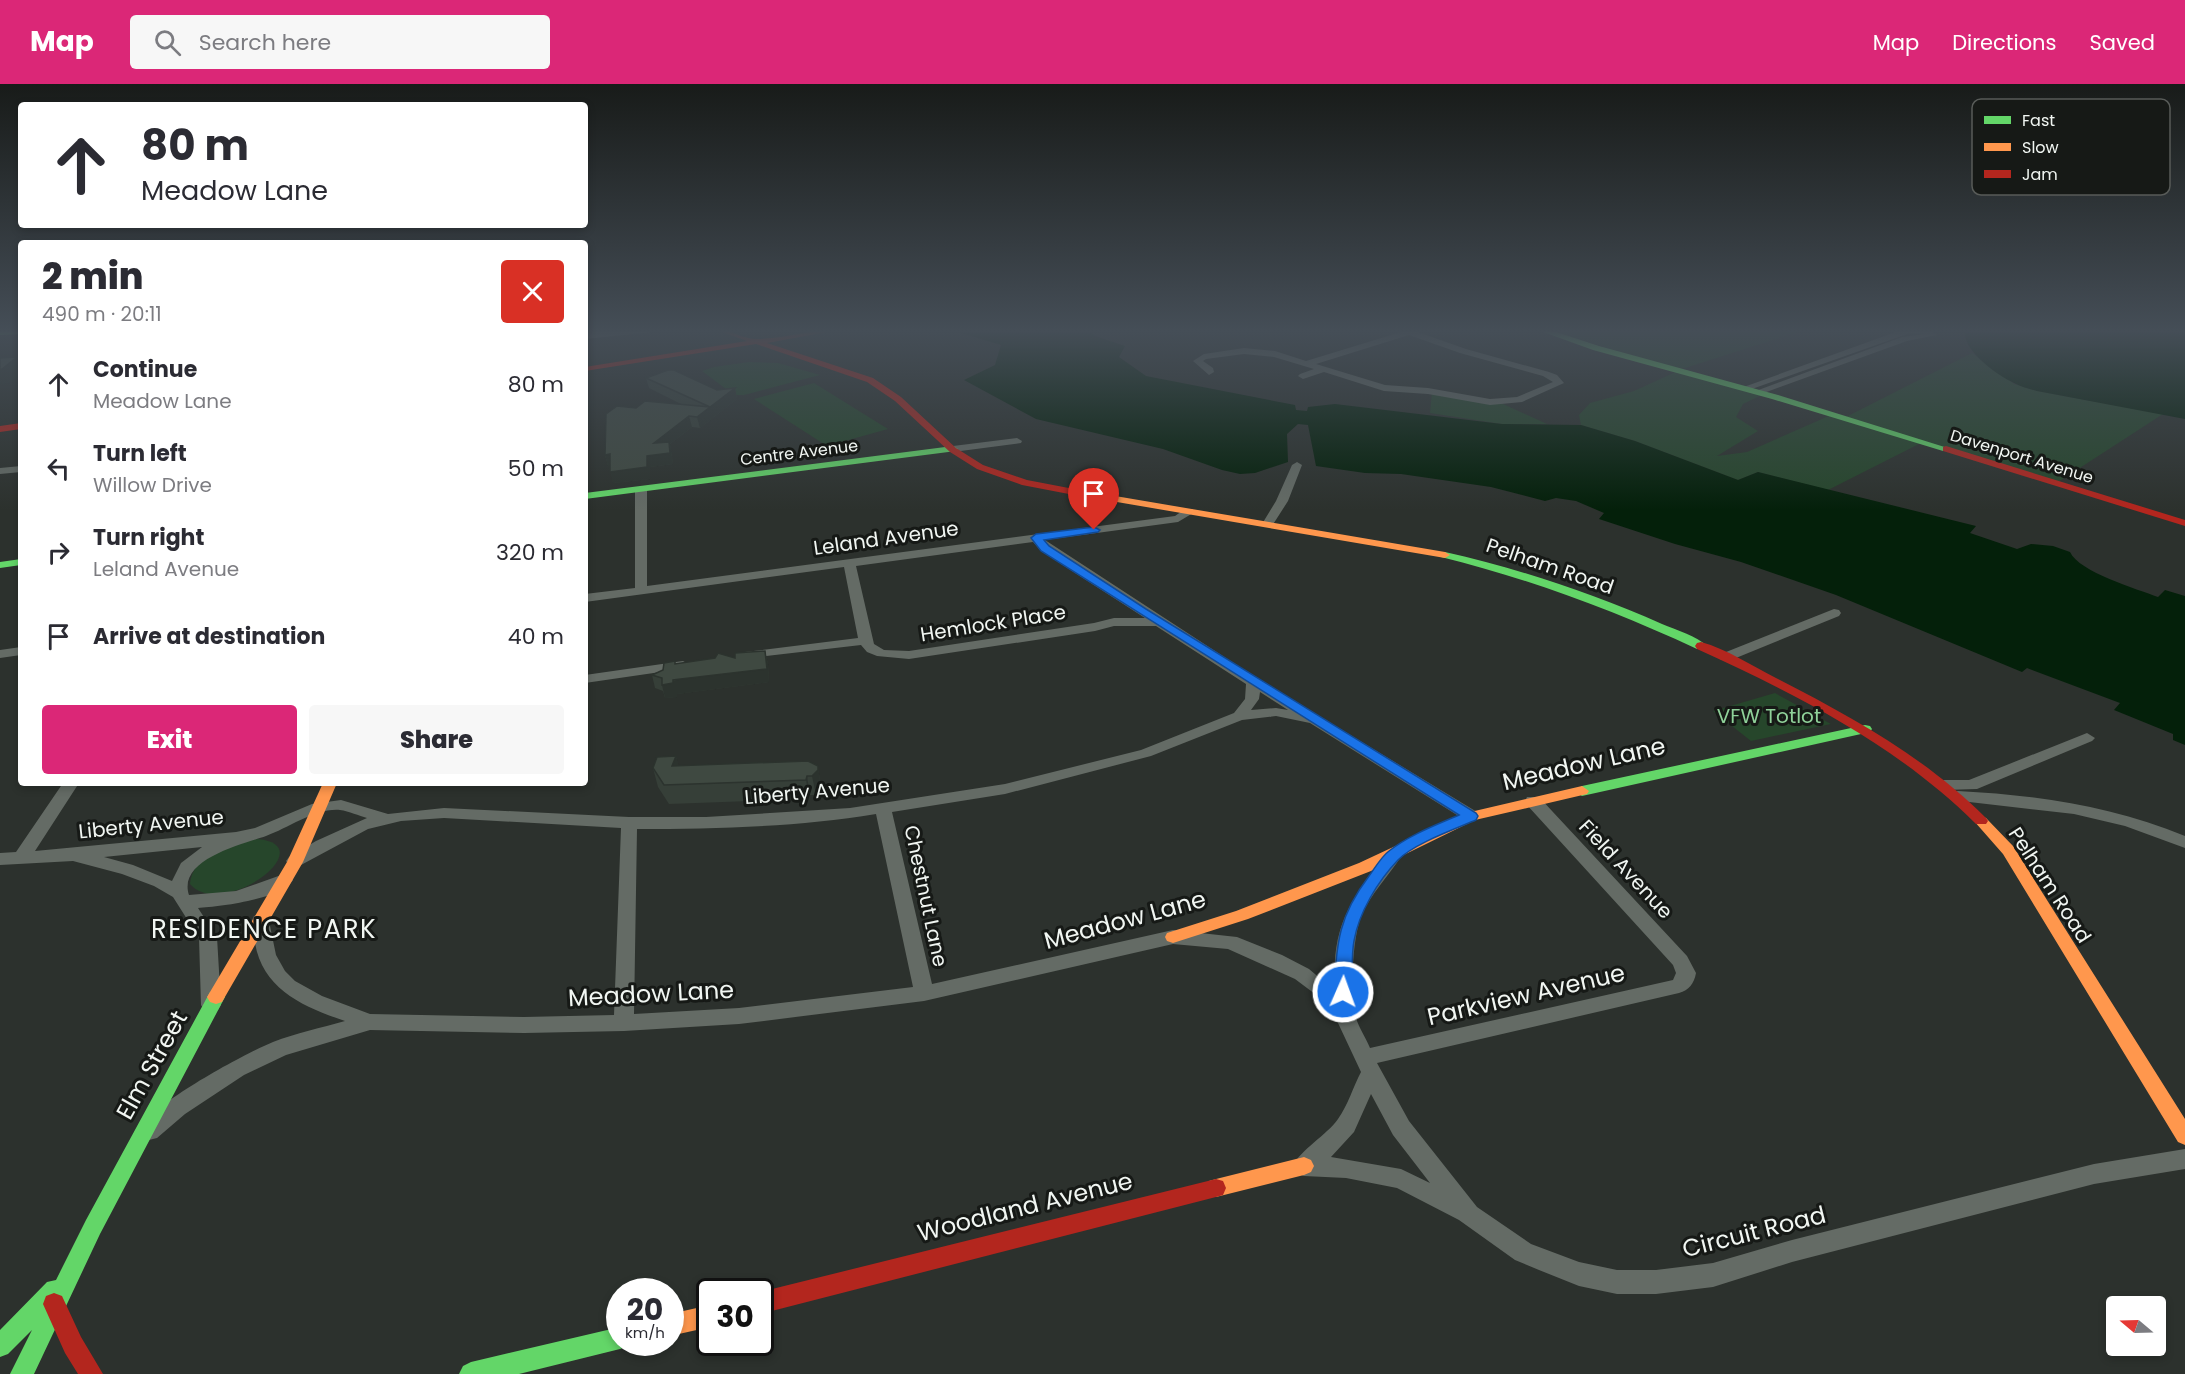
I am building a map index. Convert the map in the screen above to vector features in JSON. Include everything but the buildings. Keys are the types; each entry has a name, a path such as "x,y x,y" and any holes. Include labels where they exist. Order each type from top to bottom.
{"street":[{"name":"Pelham Road","path":"884,389 905,404 953,449 981,469 1017,481 1189,512 1405,546 1495,565 1658,626 1726,657 1865,729 1902,753 1958,796 2008,850 2185,1136"},
{"path":"1399,389 1434,392 1490,402 1519,400 1544,389"},
{"name":"Davenport Avenue","path":"1749,389 2185,523"},
{"path":"0,429 18,426"},
{"name":"Centre Avenue","path":"588,496 1017,441"},
{"path":"1268,524 1282,501 1297,465"},
{"path":"0,471 18,469"},
{"path":"640,591 641,489"},
{"name":"Leland Avenue","path":"588,598 1178,519 1189,512"},
{"path":"1036,538 1045,548 1127,602 1471,816"},
{"path":"0,564 18,562"},
{"path":"735,657 826,644 866,641 849,563"},
{"path":"1114,622 1125,610 1127,602"},
{"path":"1726,657 1834,613"},
{"name":"Hemlock Place","path":"866,641 877,652 909,655 1095,627 1114,622 1161,623"},
{"path":"0,654 18,651"},
{"path":"588,679 702,662"},
{"path":"1239,716 1252,699 1253,682"},
{"name":"Liberty Avenue","path":"295,861 348,832 386,818 444,813 629,823 730,821 883,808 1005,789 1092,768 1146,753 1239,716 1276,712 1315,720"},
{"name":"Meadow Lane","path":"135,1143 177,1108 237,1069 280,1048 370,1022 524,1025 624,1023 739,1016 924,993 1108,953 1173,937 1242,915 1393,855 1431,833 1471,816 1865,729"},
{"path":"1944,785 1971,785 2087,738"},
{"path":"22,857 69,786"},
{"name":"Elm Street","path":"22,1374 54,1304 72,1273 135,1143 167,1090 211,1005 295,861 329,786"},
{"path":"1958,796 2050,805 2102,815 2131,822 2185,842"},
{"name":"Field Avenue","path":"1533,801 1680,961 1684,969"},
{"name":"Liberty Avenue","path":"211,1005 208,937 182,897 178,881 185,869 216,846 260,832 318,808 341,805 386,818"},
{"name":"Chestnut Lane","path":"883,808 924,993"},
{"path":"624,1023 629,823"},
{"name":"Liberty Avenue","path":"0,859 70,855 236,838"},
{"name":"Liberty Avenue","path":"70,855 127,869 160,882 182,897 228,901 260,892 284,880"},
{"name":"Circuit Road","path":"1346,1018 1343,992 1345,941 1352,917 1362,898 1393,855"},
{"name":"Meadow Lane","path":"260,921 265,951 272,968 286,983 307,997 370,1022"},
{"name":"Circuit Road","path":"1173,937 1230,942 1275,960 1302,974 1322,989 1346,1018 1367,1065 1401,1128 1469,1215 1523,1252 1579,1274 1617,1282 1656,1282 1713,1275 1792,1251 2094,1174 2185,1159"},
{"name":"Parkview Avenue","path":"1367,1065 1402,1050 1679,986 1685,980 1684,969"},
{"name":"Woodland Avenue","path":"1304,1166 1325,1149 1346,1125 1367,1065"},
{"name":"Woodland Avenue","path":"774,1299 1252,1177 1304,1166 1346,1168 1401,1179 1469,1215"},
{"path":"0,1346 72,1273"},
{"path":"54,1304 73,1345 91,1374"},
{"path":"471,1374 606,1341"}],"green space":[{"path":"726,389 766,389 744,395 734,395"},
{"path":"791,389 824,389 888,429 827,446 754,399"},
{"path":"1753,389 1766,393 1743,404 1736,417 1758,431 1717,456 1747,452 1831,415 1842,419 1901,389 2031,389 2163,414 2055,484 1921,443 1828,490 1758,472 1738,480 1635,441 1581,425 1579,415 1590,403 1634,391"},
{"path":"1432,392 1501,403 1547,424 1502,424 1430,413"},
{"name":"VFW Totlot","path":"1775,693 1831,724 1751,741 1713,711"},
{"path":"258,839 275,844 280,854 274,866 261,878 243,888 223,894 205,893 190,884 192,874 198,865 215,851 226,846"}],"shaded area":[{"path":"981,389 1214,389 1295,405 1296,410 1307,411 1308,407 1335,404 1502,424 1581,425 1635,441 1738,480 1758,472 1976,526 1970,533 2017,549 2031,544 2053,546 2070,552 2096,573 2123,585 2158,597 2165,590 2185,596 2185,745 2173,740 2173,734 2114,710 2120,703 2027,668 2022,672 1836,595 1741,562 1675,544 1599,519 1604,513 1576,501 1556,498 1545,501 1491,487 1401,474 1365,473 1316,466 1308,425 1298,424 1287,434 1288,462 1255,473 1240,474 1163,449 1036,419"},
{"path":"2031,389 2185,389 2185,419"}],"traffic: fast":[{"path":"1747,389 1946,449"},
{"path":"588,496 953,449"},
{"path":"1445,555 1511,571 1576,593 1701,646"},
{"path":"0,565 18,562"},
{"path":"1582,791 1865,729"},
{"path":"22,1374 93,1227 216,997"},
{"path":"0,1346 55,1290"},
{"path":"471,1374 606,1341"}],"traffic: slow":[{"path":"1074,492 1445,555"},
{"path":"216,997 295,862 329,786"},
{"path":"1173,937 1242,915 1365,867 1471,816 1582,791"},
{"path":"1981,821 2008,850 2185,1136"},
{"path":"1216,1188 1304,1166"},
{"path":"684,1322 696,1319"}],"traffic: jam":[{"path":"884,389 898,399 953,450 980,467 1025,483 1074,492"},
{"path":"0,429 18,426"},
{"path":"1946,449 2185,523"},
{"path":"1701,646 1874,736 1941,783 1981,821"},
{"path":"774,1299 1216,1188"},
{"path":"54,1304 73,1345 91,1374"}],"district":[{"name":"RESIDENCE PARK","path":"264,929"}],"route":[{"path":"1094,530 1036,538 1045,548 1127,602 1471,816 1431,833 1393,855 1362,898 1352,917 1345,941 1343,992"}]}
